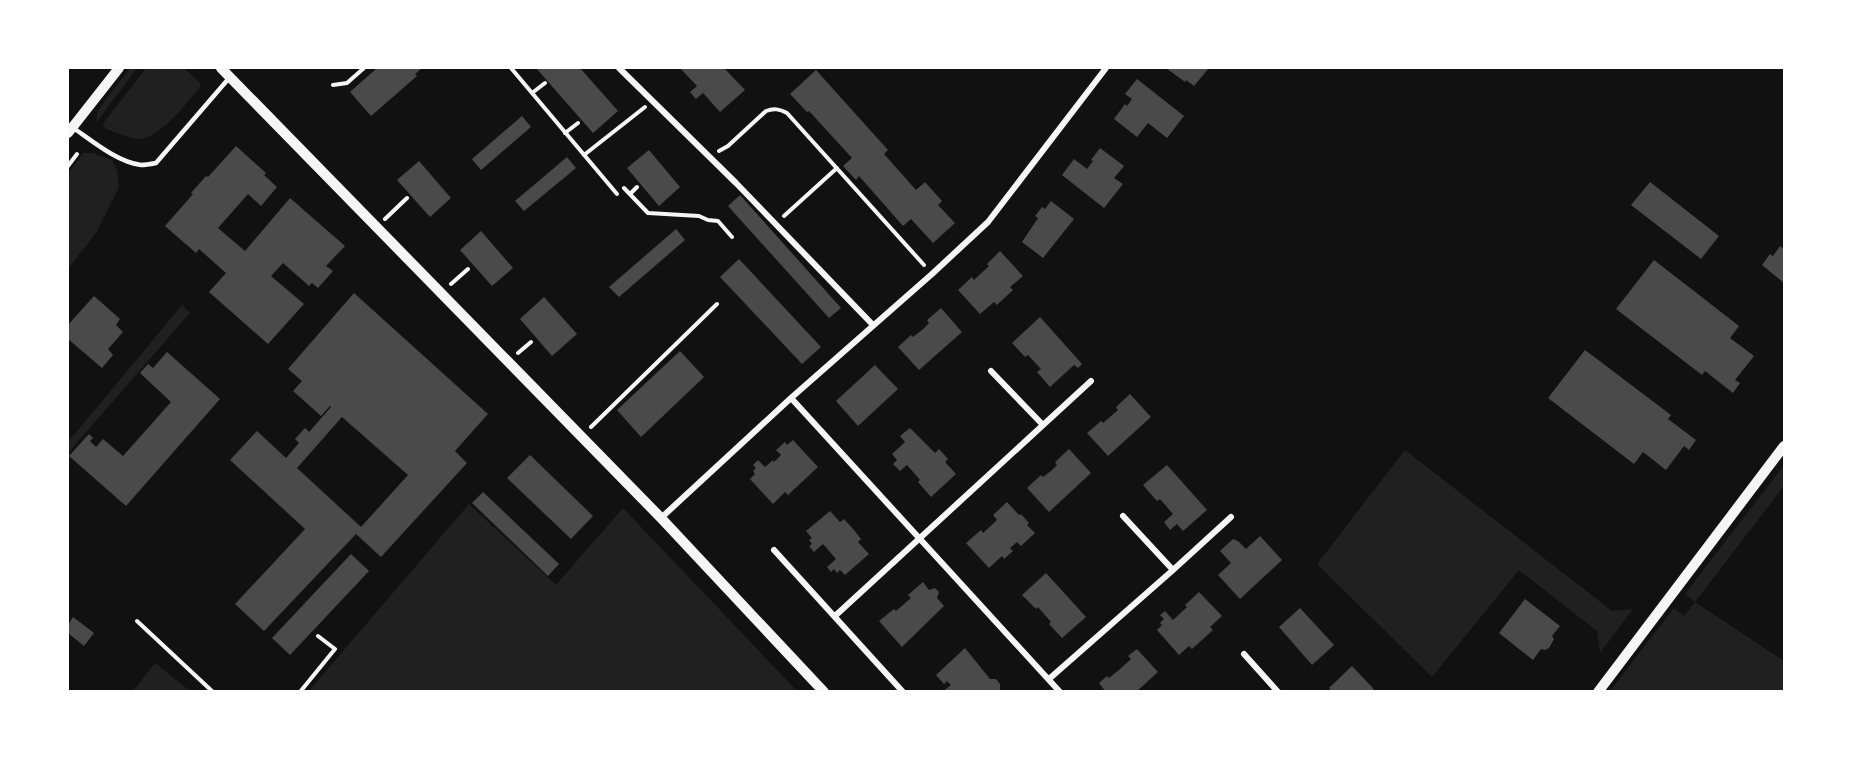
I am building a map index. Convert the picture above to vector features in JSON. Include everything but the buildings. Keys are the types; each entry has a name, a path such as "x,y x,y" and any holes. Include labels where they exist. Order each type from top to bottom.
{"street":[{"path":"70,130 119,68"},
{"path":"221,68 661,518 824,692"},
{"path":"620,68 873,325"},
{"path":"661,518 988,222 1106,68"},
{"path":"991,371 1043,425"},
{"path":"835,616 1091,381"},
{"path":"791,398 1060,692"},
{"path":"1598,692 1785,446"},
{"path":"1123,516 1173,570"},
{"path":"1049,679 1231,517"},
{"path":"774,550 903,692"},
{"path":"1244,654 1278,692"}],"lane":[{"path":"70,130 122,158 141,165 156,163 231,77"}],"path":[{"path":"333,85 346,83 364,68"},
{"path":"511,68 617,194"},
{"path":"532,93 545,83"},
{"path":"584,155 652,100"},
{"path":"706,154 729,146 766,111 780,109 788,113 932,274"},
{"path":"566,133 578,123"},
{"path":"68,166 77,154"},
{"path":"775,224 837,168"},
{"path":"630,194 637,187"},
{"path":"624,188 648,213 699,216 718,221 732,237"},
{"path":"384,219 407,198"},
{"path":"448,286 468,269"},
{"path":"588,430 717,304"},
{"path":"515,356 531,342"},
{"path":"137,621 213,692"},
{"path":"300,692 335,649 318,636"}],"shaded area":[{"path":"130,68 137,68 96,123 98,110"},
{"path":"146,68 184,68 200,83 200,88 172,120 155,134 146,138 138,139 106,129 103,126 105,121"},
{"path":"83,153 93,153 112,160 117,170 119,187 96,233 68,269 68,173"},
{"path":"182,305 190,313 68,453 68,442"},
{"path":"1405,450 1612,611 1633,609 1600,653 1597,631 1519,570 1432,677 1317,564"},
{"path":"1784,465 1784,486 1695,602 1685,594"},
{"path":"469,504 556,585 623,508 797,691 309,691"},
{"path":"1695,602 1784,661 1784,691 1610,691 1674,608 1684,616"},
{"path":"155,663 190,691 133,691"}]}
